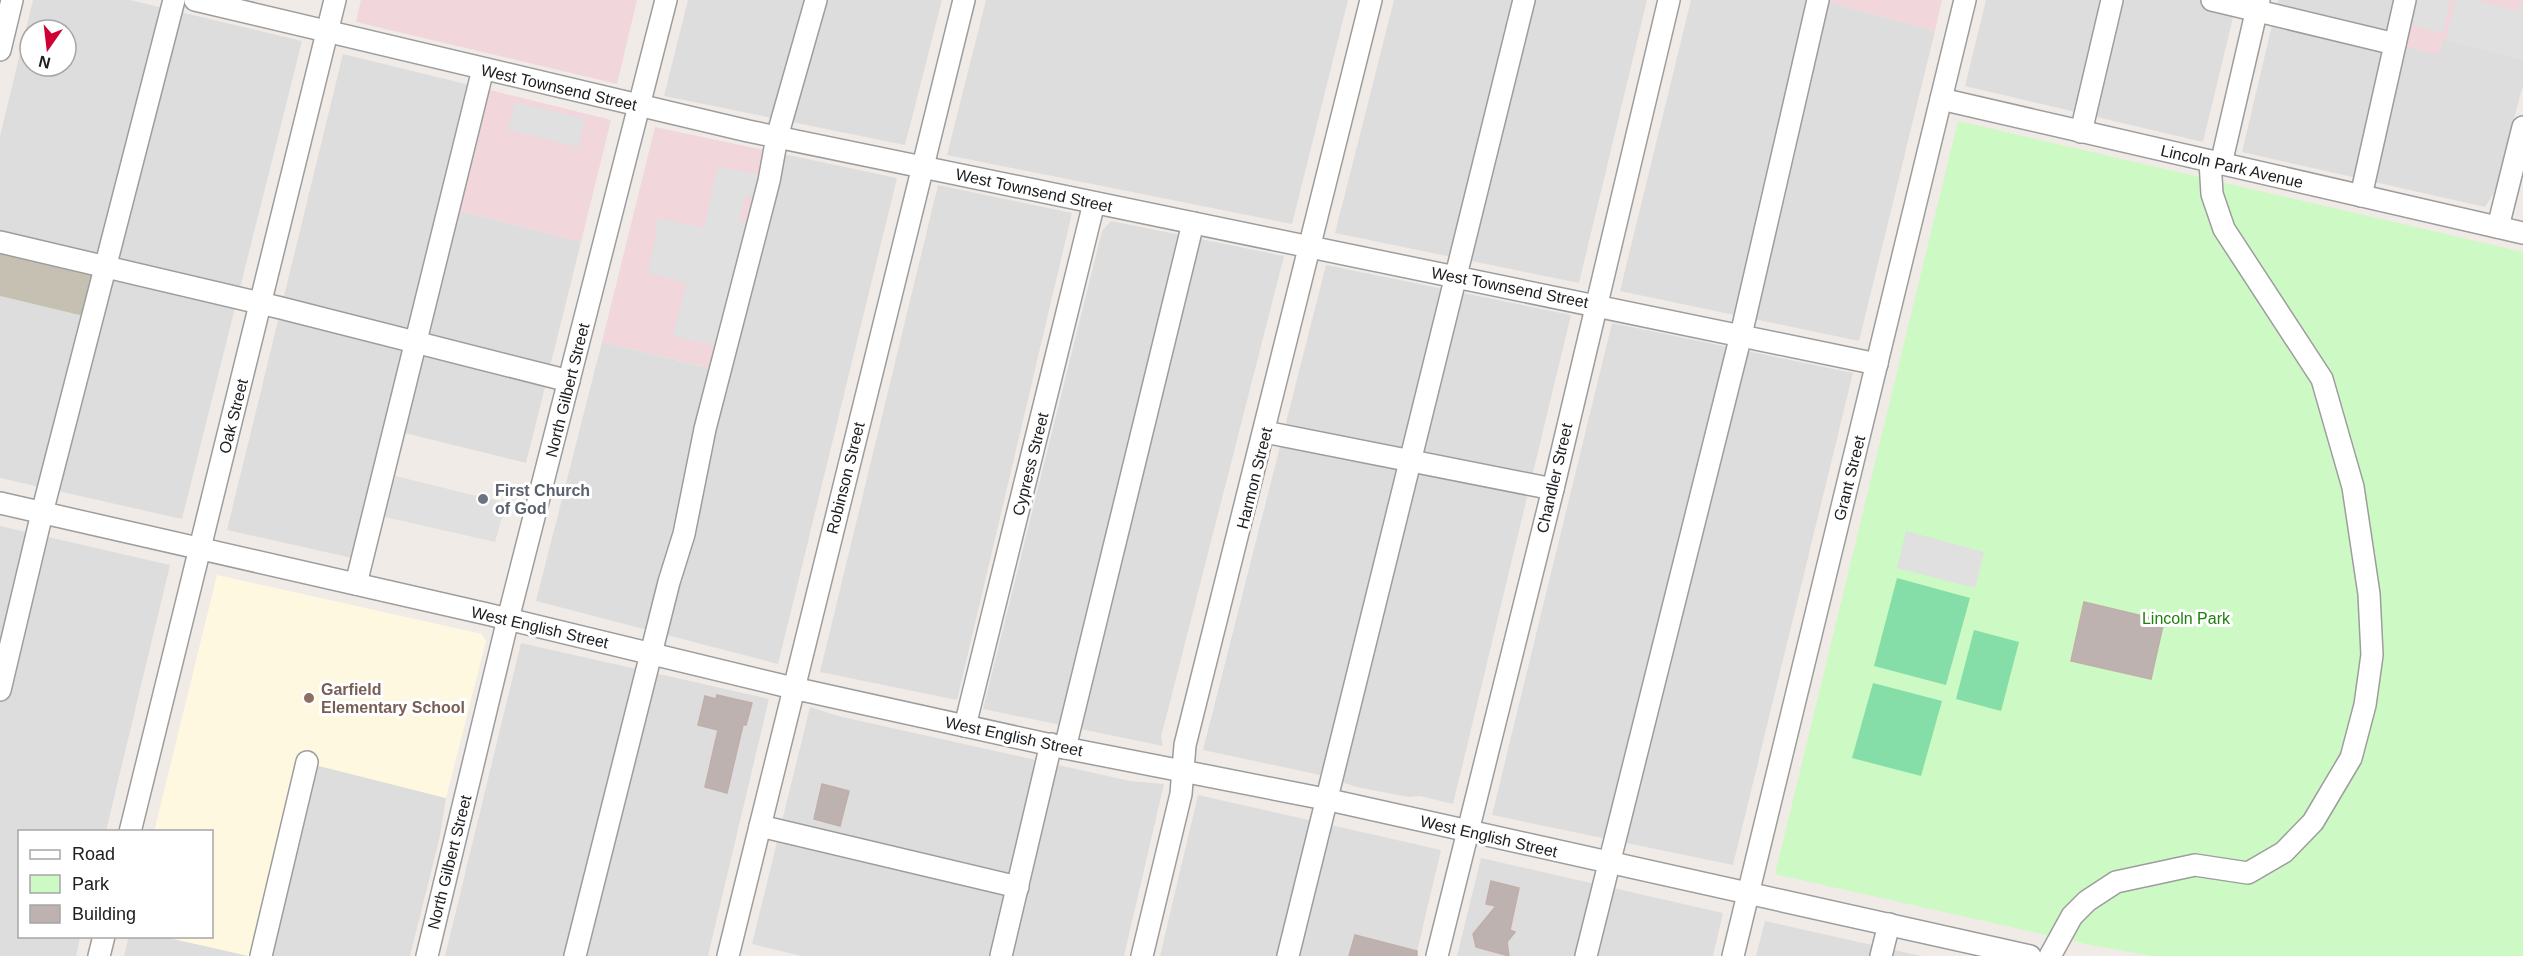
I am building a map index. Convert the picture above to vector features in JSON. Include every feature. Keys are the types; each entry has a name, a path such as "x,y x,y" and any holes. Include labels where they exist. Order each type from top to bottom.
{"street":[{"path":"0,50 12,0"},
{"path":"0,690 42,513 174,0"},
{"name":"West Townsend Street","path":"195,0 777,137 1877,364"},
{"name":"Oak Street","path":"130,830 335,0"},
{"name":"North Gilbert Street","path":"426,956 508,619 666,0"},
{"path":"575,956 653,654 669,582 684,534 705,429 769,181 777,137 816,0"},
{"name":"Robinson Street","path":"728,956 964,0"},
{"name":"Harmon Street","path":"1142,956 1181,794 1185,745 1371,0"},
{"path":"1288,956 1409,462 1458,277 1524,0"},
{"name":"Chandler Street","path":"1437,956 1553,489 1594,304 1669,0"},
{"path":"1586,956 1741,335 1818,0"},
{"name":"Grant Street","path":"1733,956 1965,0"},
{"path":"2081,132 2112,0"},
{"path":"2212,0 2258,5 2395,44"},
{"path":"2361,196 2404,0"},
{"path":"2050,956 2072,916 2086,901 2116,882 2195,865 2248,873 2284,852 2313,822 2351,758 2365,705 2372,656 2369,594 2352,488 2322,379 2224,229 2212,194 2215,162 2258,5"},
{"path":"356,584 483,69"},
{"name":"Lincoln Park Avenue","path":"1941,99 2523,233"},
{"path":"2498,228 2523,127"},
{"name":"Cypress Street","path":"965,726 1094,203"},
{"path":"1001,956 1058,746 1193,223"},
{"path":"0,242 570,381"},
{"path":"1265,432 1553,489"},
{"name":"West English Street","path":"0,503 508,619 793,688 1058,746 1325,800 2030,956"},
{"path":"261,956 307,762"},
{"path":"760,826 1018,887"},
{"path":"1881,956 1888,924"},
{"path":"99,956 104,938"}],"shaded area":[{"path":"33,0 130,0 302,41 182,519 0,478 0,296 92,318 0,242 0,136 18,62 18,78 78,78 78,18 29,18"},
{"path":"361,0 637,0 617,84 356,22"},
{"path":"688,0 942,0 905,145 664,96"},
{"path":"986,0 1348,0 1292,224 947,155"},
{"path":"1394,0 1647,0 1579,283 1335,233"},
{"path":"1691,0 1821,0 1935,31 1859,341 1620,291"},
{"path":"1821,0 1942,0 1935,31"},
{"path":"1986,0 2212,0 2236,5 2203,142 1965,86"},
{"path":"2278,0 2405,0 2442,39 2523,60 2523,85 2494,193 2485,207 2242,152"},
{"path":"2405,0 2523,0 2523,60 2443,39 2439,55 2395,44"},
{"path":"2413,0 2450,0 2443,33 2407,24"},
{"path":"2455,0 2473,0 2518,11 2523,0 2523,60 2446,40"},
{"path":"343,54 478,87 449,208 581,242 526,463 393,430 361,560 227,530"},
{"path":"478,87 611,120 581,242 449,208"},
{"path":"515,102 585,119 579,147 508,130"},
{"path":"655,127 774,152 722,371 602,342"},
{"path":"774,152 897,178 778,664 536,601 602,342 721,371"},
{"path":"718,167 762,175 758,194 745,197 739,222 752,220 721,347 673,336 686,283 649,273 658,218 704,228"},
{"path":"938,185 1072,213 957,700 820,672"},
{"path":"1111,221 1284,256 1161,737 1163,746 983,709 1102,231"},
{"path":"0,242 105,266 92,318 0,296"},
{"path":"1326,265 1571,315 1453,804 1420,796 1409,797 1356,787 1329,777 1203,750"},
{"path":"1612,323 1853,373 1733,865 1492,815"},
{"path":"395,476 506,503 495,542 385,517"},
{"path":"0,526 170,565 106,830 18,830 18,938 80,938 76,956 0,956"},
{"path":"1906,531 1984,552 1975,588 1897,568"},
{"path":"217,575 482,634 486,641 446,798 307,763 261,956 249,956 169,938 213,938 213,830 154,830"},
{"path":"521,643 769,699 708,956 445,956"},
{"path":"810,707 838,716 1130,781 1164,784 1124,956 802,956 752,944"},
{"path":"307,762 446,798 440,836 410,956 261,956"},
{"path":"1198,795 1441,850 1416,956 1160,956"},
{"path":"1481,858 1723,913 1713,956 1457,956"},
{"path":"1765,921 1921,956 1756,956"},
{"path":"128,938 169,938 249,956 124,956"}],"green space":[{"name":"Lincoln Park","path":"1958,121 2523,252 2523,956 2152,956 2086,944 1775,874"},
{"path":"1897,578 1970,598 1946,685 1874,666"},
{"path":"1974,630 2019,642 2001,711 1956,699"},
{"path":"1873,683 1942,701 1921,776 1852,758"}],"building":[{"path":"2084,602 2164,621 2151,679 2071,661"},
{"path":"717,695 752,703 746,725 743,725 727,793 705,787 718,730 698,725 705,696 716,699"},
{"path":"822,784 849,791 840,826 814,819"},
{"path":"1491,881 1519,888 1510,930 1515,932 1507,942 1509,956 1476,947 1473,934 1496,906 1486,904"},
{"path":"1355,935 1417,951 1417,956 1349,956"}],"place":[{"name":"First Church of God","path":"483,499"},
{"name":"Garfield Elementary School","path":"309,698"}]}
